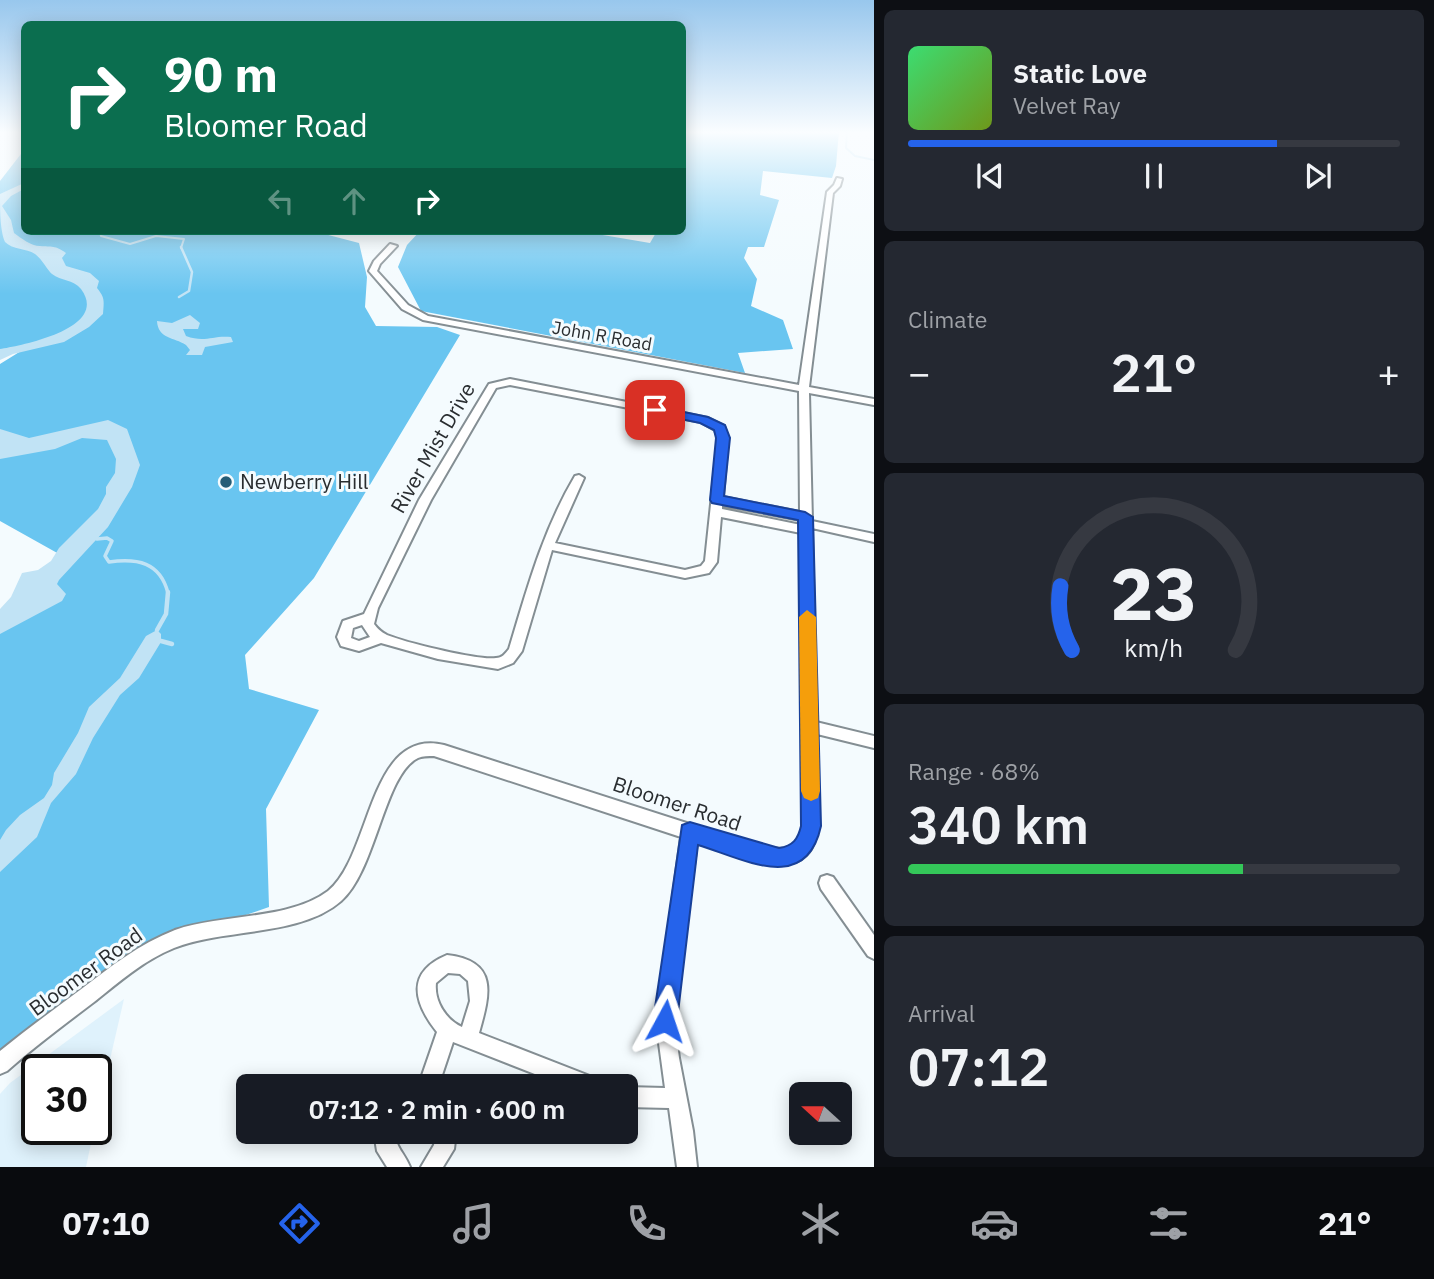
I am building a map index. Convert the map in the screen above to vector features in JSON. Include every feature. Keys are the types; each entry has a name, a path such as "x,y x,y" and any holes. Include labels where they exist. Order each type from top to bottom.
{"street":[{"name":"Bloomer Road","path":"0,1064 119,972 156,948 199,931 288,915 327,901 337,894 351,874 399,766 417,751 433,749 444,752 779,858 789,857 803,848 811,826 804,390 830,192 837,185"},
{"name":"John R Road","path":"393,246 373,271 405,307 426,318 874,402"},
{"name":"River Mist Drive","path":"510,382 715,424 723,432 711,562 705,570 697,574 685,574 547,545 515,650 502,663 480,663 380,638 359,646 346,642 344,637 348,625 368,618 433,484 486,393 498,383 510,382"},
{"path":"547,545 559,513 579,478"},
{"path":"716,506 874,538"},
{"path":"368,618 371,629 380,638"},
{"path":"809,726 874,743"},
{"path":"687,1167 684,1133 666,1047 665,1010 690,832"},
{"path":"827,883 874,950"},
{"path":"468,1038 479,1001 479,988 471,971 455,963 439,967 432,973 426,988 428,1004 447,1030 560,1074"},
{"path":"432,1074 447,1030"},
{"path":"638,1097 676,1098"},
{"path":"386,1144 387,1151 400,1167"},
{"path":"431,1167 445,1144"}],"shaded area":[{"path":"0,185 21,185 21,235 328,235 359,243 367,277 365,307 376,326 437,327 460,335 314,578 245,655 249,689 319,710 266,809 269,907 173,940 0,1064 0,627 59,554 0,521 0,364 21,351 0,350"},
{"path":"21,185 21,191 11,196 2,206 11,220 14,233 33,245 62,250 66,253 62,258 66,266 90,273 99,281 97,288 103,300 103,314 89,327 64,342 13,354 0,360 0,349 43,339 74,324 84,314 87,303 78,286 52,274 35,254 5,242 1,226 0,194"},
{"path":"686,185 761,185 760,195 779,200 764,247 748,247 744,258 757,279 751,306 783,320 793,349 738,353 745,373 421,311 398,267 407,245 416,235 603,235 650,243 655,235 686,235"},
{"path":"190,315 200,323 198,329 183,329 186,336 199,339 231,337 233,342 205,347 202,355 186,355 190,350 186,345 163,334 157,321 172,323"},
{"path":"108,420 127,429 140,465 132,487 108,527 59,580 57,584 66,594 62,601 0,634 0,609 11,597 22,573 38,570 51,561 59,548 98,509 106,494 106,487 115,473 116,459 107,440 82,438 55,449 0,459 0,429 29,438"},
{"path":"157,630 161,634 161,642 139,678 120,695 93,738 76,774 51,803 37,837 0,872 0,840 6,830 20,815 44,798 52,785 54,773 78,733 89,707 120,678 146,636"},
{"path":"124,999 111,1054 49,1054"},
{"path":"21,1075 21,1145 91,1145 86,1167 0,1167 0,1094"}],"waterway":[{"path":"101,235 130,244 156,236 184,239 181,247"},
{"path":"179,297 189,291 192,272 181,247"},
{"path":"97,539 107,538 112,541 105,556 109,562 146,564 159,575 168,593"},
{"path":"157,630 166,614 168,593"},
{"path":"161,641 172,644"}],"slow traffic":[{"path":"807,617 811,791"}],"place":[{"name":"Newberry Hill","path":"226,482"}],"route":[{"path":"655,410 704,420 715,424 723,432 717,500 805,517 811,801 808,841 803,848 789,857 779,858 755,853 690,832 665,1021"}]}
